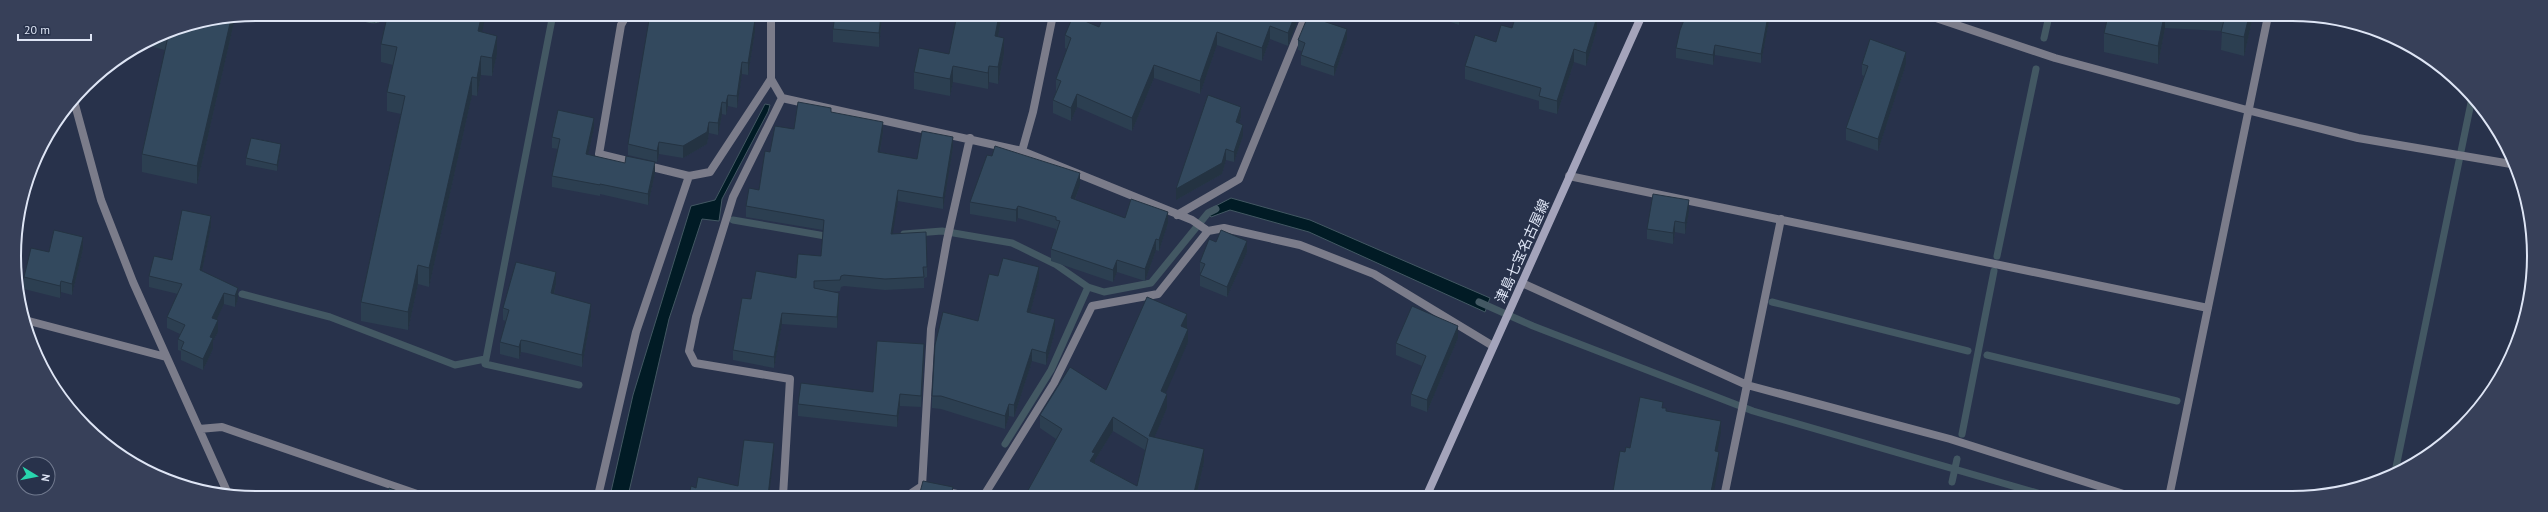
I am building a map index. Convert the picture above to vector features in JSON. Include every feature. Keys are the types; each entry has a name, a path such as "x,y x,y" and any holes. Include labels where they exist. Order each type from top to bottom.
{"main road":[{"name":"津島七宝名古屋線","path":"1429,491 1639,21"}],"street":[{"path":"623,21 621,25 599,154 689,176 710,172 771,79"},
{"path":"771,21 771,79 782,98 970,138 1022,151 1192,220 1206,230 1224,228 1300,245 1374,274 1493,346"},
{"path":"1022,151 1033,112 1052,21"},
{"path":"1177,215 1239,179 1304,21"},
{"path":"1945,21 2055,58 2247,110 2358,138 2508,163"},
{"path":"2170,491 2247,110 2267,21"},
{"path":"782,98 733,197 696,317 689,351 695,363 790,379 783,491"},
{"path":"75,106 101,200 133,282 226,489"},
{"path":"922,486 931,329 947,240 970,138"},
{"path":"599,491 636,332 689,176"},
{"path":"1569,176 2208,308"},
{"path":"1725,491 1781,219"},
{"path":"986,491 1054,383 1092,306 1158,294 1206,230"},
{"path":"1522,283 1747,385 1950,439 2115,491"},
{"path":"30,321 166,357"},
{"path":"199,429 222,427 408,491"},
{"path":"914,491 922,486 944,491"}],"water":[{"path":"364,21 380,21 374,23"},
{"path":"765,104 770,105 768,112 722,199 719,221 702,219 669,319 629,491 611,491 633,395 691,206 715,200"},
{"path":"1231,198 1310,220 1490,298 1485,312 1309,232 1230,210 1211,217 1206,211"}],"building":[{"path":"386,21 480,21 478,31 497,36 492,58 481,56 477,78 472,77 429,268 418,265 408,312 361,302 405,96 387,92 397,47 381,44"},
{"path":"649,21 755,21 748,63 742,62 737,96 728,95 726,103 722,102 718,123 709,122 707,132 683,146 659,142 657,151 628,144"},
{"path":"834,21 880,21 879,33 833,29"},
{"path":"956,21 998,21 995,36 1004,38 998,67 989,66 988,73 953,66 950,79 914,72 919,48 949,54"},
{"path":"1071,21 1085,21 1099,27 1102,21 1293,21 1288,33 1270,26 1262,48 1217,32 1200,81 1154,65 1132,118 1077,94 1071,108 1053,100 1061,81 1056,79 1071,38 1065,35"},
{"path":"1306,21 1323,21 1347,29 1334,67 1301,55 1305,43 1298,40"},
{"path":"1514,21 1596,21 1586,53 1574,49 1557,101 1539,96 1541,88 1465,66 1475,35 1496,42 1501,25 1512,28"},
{"path":"1684,21 1767,21 1761,54 1715,45 1713,55 1676,48"},
{"path":"2107,21 2163,21 2158,46 2104,33"},
{"path":"2224,21 2248,21 2244,37 2221,32"},
{"path":"230,23 197,166 142,154 168,38 195,29"},
{"path":"1870,39 1906,52 1878,139 1846,128 1868,66 1862,64"},
{"path":"1208,95 1241,107 1236,122 1243,125 1234,152 1226,149 1222,163 1176,189"},
{"path":"798,102 831,108 831,112 883,122 878,152 917,159 922,131 953,137 943,198 898,190 891,234 926,232 927,267 923,267 924,277 885,279 844,275 841,276 840,280 814,281 814,288 839,293 837,317 782,313 774,357 733,350 742,298 751,299 756,271 796,278 798,254 821,256 824,220 746,206 749,188 759,190 765,151 770,152 775,126 794,129"},
{"path":"558,110 594,118 586,154 625,163 626,156 655,162 648,194 552,176 560,139 552,137"},
{"path":"251,138 281,144 277,165 246,158"},
{"path":"995,146 1080,173 1071,198 1125,218 1131,199 1168,212 1159,240 1156,239 1145,269 1117,260 1113,270 1051,249 1060,221 1056,220 1056,217 1018,206 1016,210 970,202 987,155 992,156"},
{"path":"1653,194 1689,200 1685,223 1675,221 1673,233 1647,229"},
{"path":"182,210 211,216 200,270 238,288 235,296 224,293 212,318 218,320 210,337 213,338 203,359 181,349 184,342 178,339 185,325 167,317 182,284 149,276 154,256 172,260"},
{"path":"54,230 83,237 72,284 61,281 60,286 24,277 31,248 49,252"},
{"path":"1221,230 1247,241 1227,287 1200,275 1205,264 1200,262 1209,239 1216,242"},
{"path":"1003,258 1039,267 1027,312 1055,319 1046,353 1032,349 1014,405 1009,404 1005,416 941,396 932,396 935,345 943,312 978,321 989,274 998,276"},
{"path":"516,262 556,272 551,293 591,304 582,355 521,340 519,347 500,342 509,310 503,308"},
{"path":"1147,297 1187,314 1181,326 1188,329 1161,391 1167,394 1149,436 1204,449 1194,491 1028,491 1062,429 1040,415 1070,367 1106,390","holes":["1113,417 1148,439 1137,486 1090,461 1095,453 1092,452"]},
{"path":"1412,306 1458,326 1427,400 1411,394 1426,356 1396,343"},
{"path":"877,341 924,344 921,396 900,394 897,416 798,404 801,383 873,392"},
{"path":"1640,397 1663,402 1662,408 1666,408 1666,411 1721,421 1715,451 1719,452 1711,491 1613,491 1620,451 1625,452 1626,447 1630,448"},
{"path":"744,440 774,443 769,491 690,491 691,486 696,488 698,477 738,486"},
{"path":"923,481 953,487 952,491 920,491"},
{"path":"389,488 397,491 388,491"}],"waterway":[{"path":"552,21 485,364 579,385"},
{"path":"2044,38 2048,21"},
{"path":"1997,256 2036,69"},
{"path":"2396,467 2471,103"},
{"path":"904,234 942,231 1012,243 1055,264 1088,287 1104,292 1151,283 1208,213 1216,209"},
{"path":"733,220 831,237"},
{"path":"1962,434 1994,271"},
{"path":"1005,444 1051,370 1088,287"},
{"path":"242,294 330,317 455,365 485,359"},
{"path":"1479,302 1533,326 1753,411 2030,491"},
{"path":"1772,302 1968,351"},
{"path":"1987,355 2177,401"},
{"path":"1952,482 1957,459"}]}
